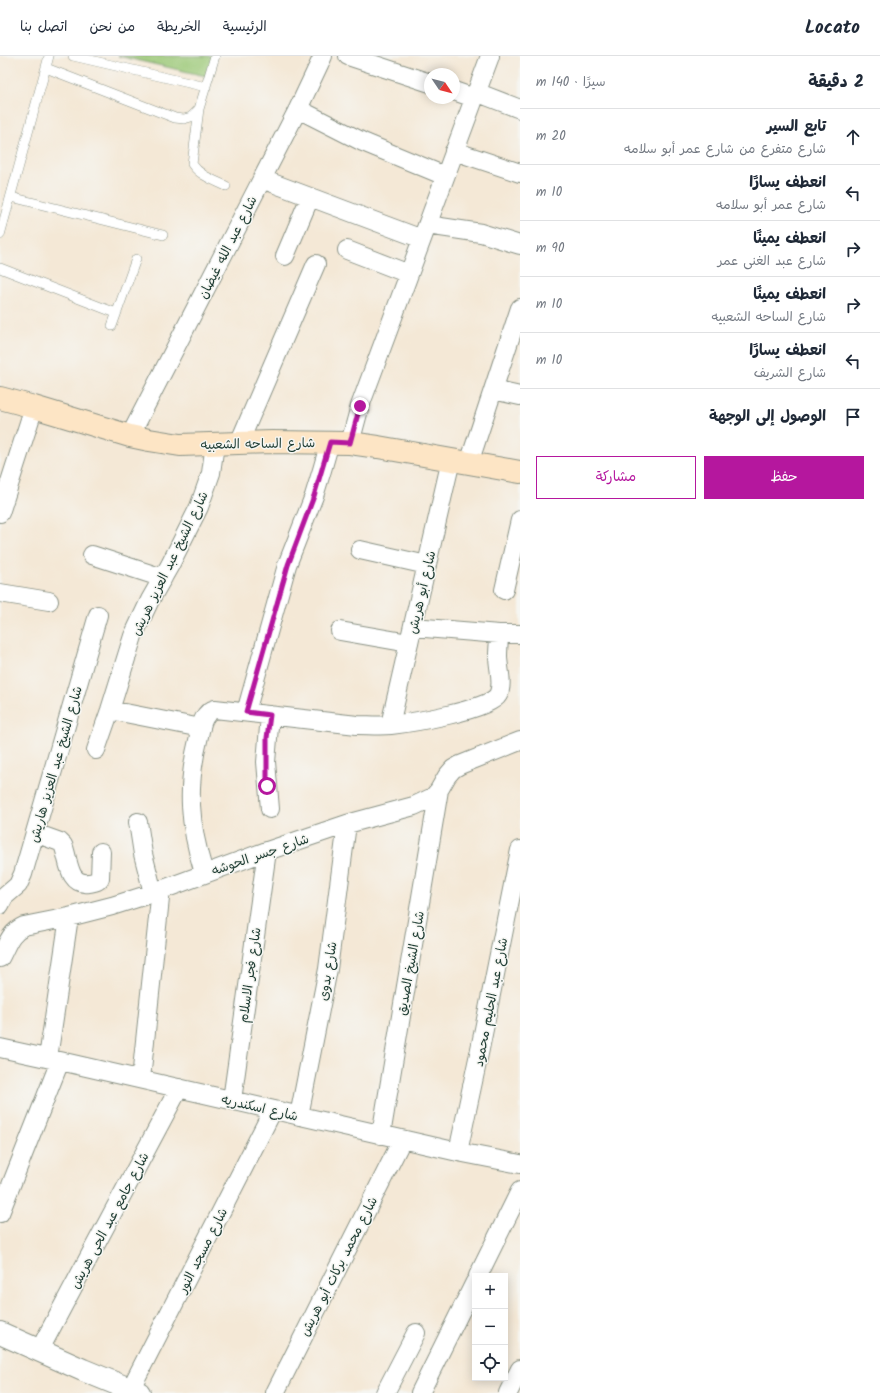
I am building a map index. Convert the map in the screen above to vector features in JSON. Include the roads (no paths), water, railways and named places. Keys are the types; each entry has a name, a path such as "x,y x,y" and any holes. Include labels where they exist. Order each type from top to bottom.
{"main road":[{"name":"شارع الساحه الشعبيه","path":"0,398 130,436 180,445 239,443 340,443 378,447 520,472"}],"street":[{"name":"شارع عبد الله غيضان","path":"130,436 298,109 323,56"},
{"path":"348,56 424,81"},
{"path":"246,712 288,565 314,496 360,406 490,56"},
{"path":"460,92 475,95 520,109"},
{"path":"298,109 363,142 445,176"},
{"path":"454,151 520,173"},
{"path":"262,179 310,197 425,232 481,233 520,245"},
{"path":"285,256 310,197"},
{"path":"347,250 409,274"},
{"path":"239,443 316,264"},
{"name":"شارع أبو هريش","path":"390,725 427,565 460,462 514,346 520,308"},
{"path":"493,390 520,396"},
{"path":"0,514 34,407"},
{"name":"شارع الشيخ عبد العزيز هريش","path":"96,750 133,636 150,600 163,578 199,507 211,473 215,444"},
{"path":"504,590 520,520"},
{"path":"360,550 427,565"},
{"path":"92,555 163,578"},
{"path":"0,593 49,601"},
{"name":"شارع الشيخ عبد العزيز هاريش","path":"0,905 4,897 18,885 21,880 98,616"},
{"path":"340,631 411,635 520,634"},
{"path":"204,873 196,846 191,816 191,794 194,756 201,728 207,713 210,710 215,709 246,712 357,725 390,725 424,721 457,713 491,702 498,694 500,684 498,653 499,634"},
{"path":"110,710 201,728"},
{"path":"270,715 266,762 270,809"},
{"name":"شارع جسر الحوشه","path":"0,958 9,939 18,929 30,924 69,917 112,906 267,850 347,824 414,806 433,797 447,776 460,765 520,741"},
{"name":"شارع الشيخ الصديق","path":"381,1135 439,790"},
{"path":"138,822 143,854 157,891 141,1079"},
{"name":"شارع بدوى","path":"299,1116 328,969 347,824"},
{"path":"35,833 60,842 63,845 71,873 75,878 86,883 97,882 100,878 101,852"},
{"name":"شارع فجر الاسلام","path":"232,1100 267,850"},
{"name":"شارع عبد الحليم محمود","path":"458,1152 482,1042 520,850"},
{"path":"0,1213 54,1059 69,917"},
{"name":"شارع اسكندريه","path":"0,1048 54,1059 402,1140 520,1164"},
{"name":"شارع جامع عبد الحى هريش","path":"39,1351 180,1088"},
{"name":"شارع مسجد النور","path":"135,1391 273,1110"},
{"name":"شارع محمد بركات أبو هريش","path":"275,1393 402,1140"},
{"path":"479,1273 520,1191"},
{"path":"420,1393 472,1288"},
{"path":"0,1333 135,1391"},
{"path":"385,1393 416,1333"},
{"path":"508,1393 520,1369"}],"lane":[{"path":"0,235 49,56"},
{"path":"73,56 206,87"},
{"path":"215,56 198,109 192,164 196,170 202,174 226,186"},
{"path":"46,68 175,118 184,119 191,117 198,109"},
{"path":"11,197 163,235"},
{"path":"112,326 136,259"},
{"path":"0,268 116,313"}]}
